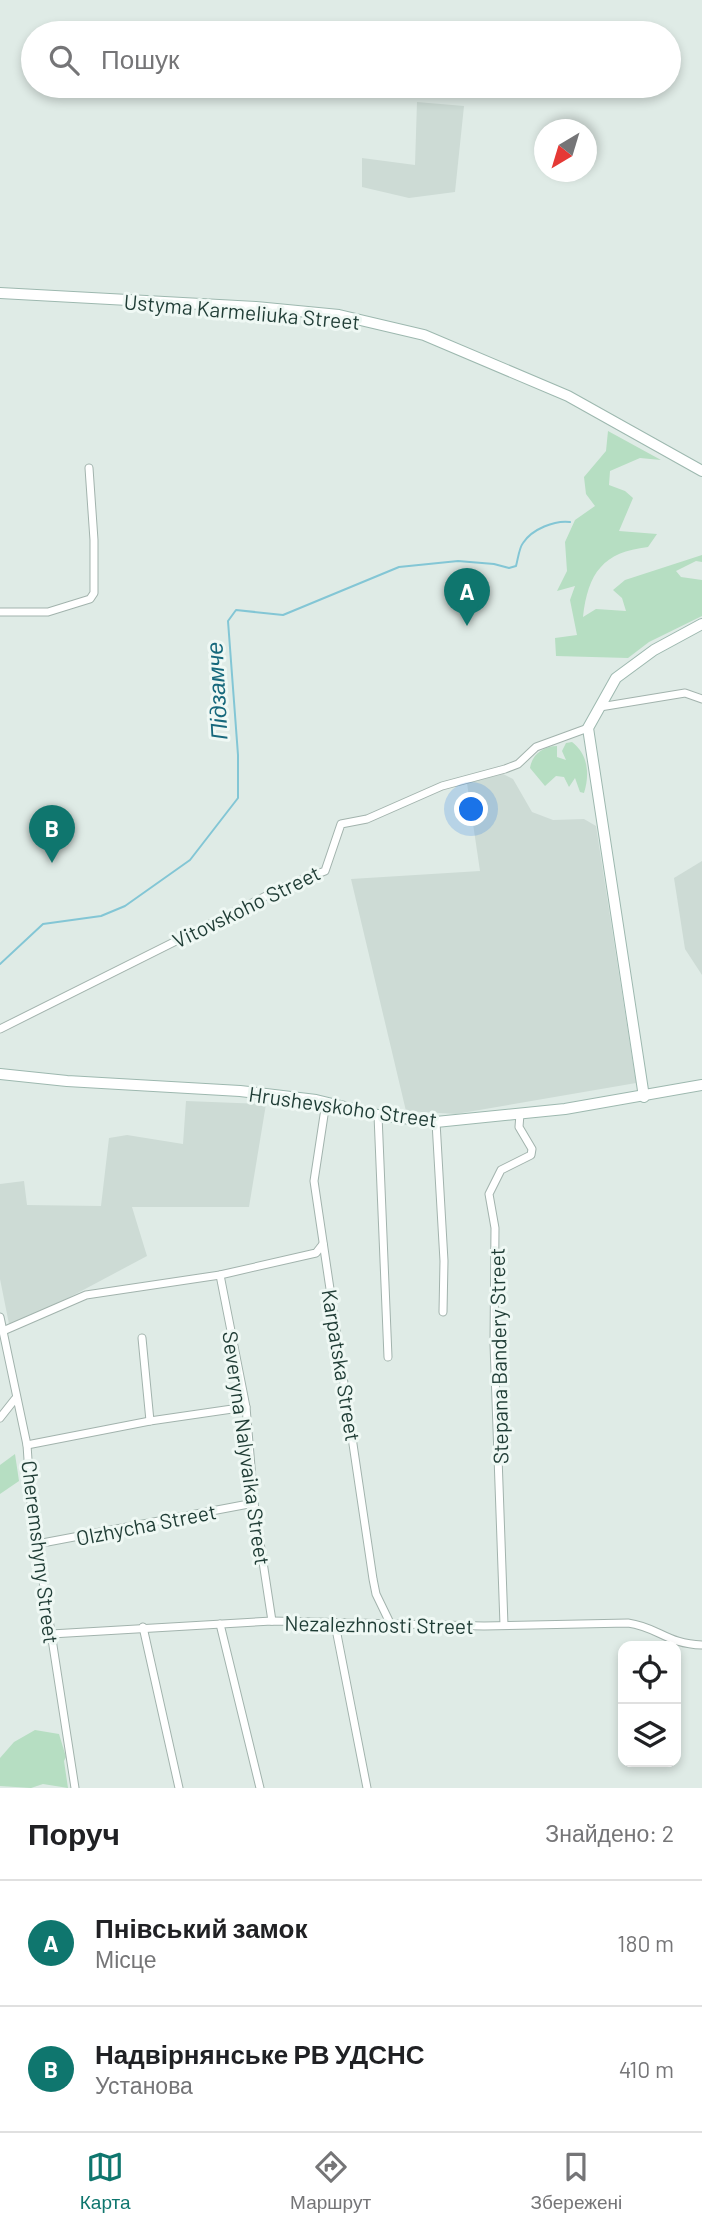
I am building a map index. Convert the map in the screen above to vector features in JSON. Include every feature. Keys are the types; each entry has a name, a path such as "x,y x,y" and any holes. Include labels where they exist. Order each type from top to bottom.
{"street":[{"name":"Ustyma Karmeliuka Street","path":"0,293 256,307 339,315 424,335 568,396 702,471"},
{"path":"0,612 48,612 90,599 93,593 94,540 89,468"},
{"path":"644,1097 587,728 616,678 654,650 702,624"},
{"path":"599,708 685,694 702,699"},
{"name":"Vitovskoho Street","path":"0,1028 286,886 325,871 341,824 367,819 442,786 509,768 536,747 587,728"},
{"name":"Hrushevskoho Street","path":"0,1074 67,1082 240,1091 326,1102 378,1115 436,1122 644,1097 702,1084"},
{"name":"Karpatska Street","path":"326,1102 314,1181 373,1579 376,1594 391,1626"},
{"name":"Stepana Bandery Street","path":"504,1625 494,1344 495,1228 488,1208 489,1194 501,1170 531,1155 532,1149 519,1127 520,1114"},
{"path":"378,1115 388,1357"},
{"path":"436,1122 444,1261 443,1312"},
{"path":"3,1331 86,1295 220,1275 316,1253 323,1244"},
{"name":"Severyna Nalyvaika Street","path":"220,1275 246,1407 254,1503 272,1621"},
{"name":"Cheremshyny Street","path":"0,1317 15,1399 27,1445 37,1544 75,1788"},
{"path":"142,1338 150,1421"},
{"path":"0,1418 15,1399"},
{"path":"27,1445 150,1421 246,1407"},
{"name":"Olzhycha Street","path":"37,1544 254,1503"},
{"name":"Nezalezhnosti Street","path":"51,1634 272,1621 391,1626 628,1623 649,1629 672,1642 702,1645"},
{"path":"335,1624 367,1788"},
{"path":"220,1625 260,1788"},
{"path":"143,1627 179,1788"}],"shaded area":[{"path":"417,102 464,106 455,192 409,198 362,187 362,158 415,165"},
{"path":"503,774 513,779 532,812 553,820 584,819 596,826 636,1083 456,1114 406,1111 351,879 480,871 467,783"},
{"path":"702,861 702,975 685,949 674,878"},
{"path":"186,1101 266,1104 249,1207 132,1207 147,1256 10,1329 0,1279 0,1184 24,1181 27,1205 101,1206 109,1138 127,1135 183,1144"}],"green space":[{"path":"608,431 661,460 640,458 610,471 609,485 625,491 633,498 619,531 657,534 648,547 620,554 600,567 589,588 583,617 596,609 626,611 622,598 613,590 625,580 702,555 702,562 696,561 676,571 681,577 702,580 702,616 649,642 628,658 556,656 555,638 577,635 570,600 575,586 557,591 567,571 565,542 575,520 595,506 586,494 584,477 606,451"},
{"path":"572,742 581,752 586,765 584,793 580,792 575,778 569,787 564,777 556,776 545,786 530,768 536,755 552,746 557,746 557,757 566,760 562,751 566,743"},
{"path":"15,1454 19,1481 0,1494 0,1465"},
{"path":"35,1730 59,1734 66,1757 64,1761 68,1788 43,1784 31,1788 0,1786 0,1758 14,1742"}],"waterway":[{"name":"Підзамче","path":"0,964 43,924 101,916 125,906 190,860 238,798 238,755 228,621 236,610 283,615 399,567 458,561 509,568 516,566 522,545 532,534 551,524 570,522"}],"place":[{"name":"Пнівський замок","path":"467,626"},
{"name":"Надвірнянське РВ УДСНС","path":"52,863"}]}
